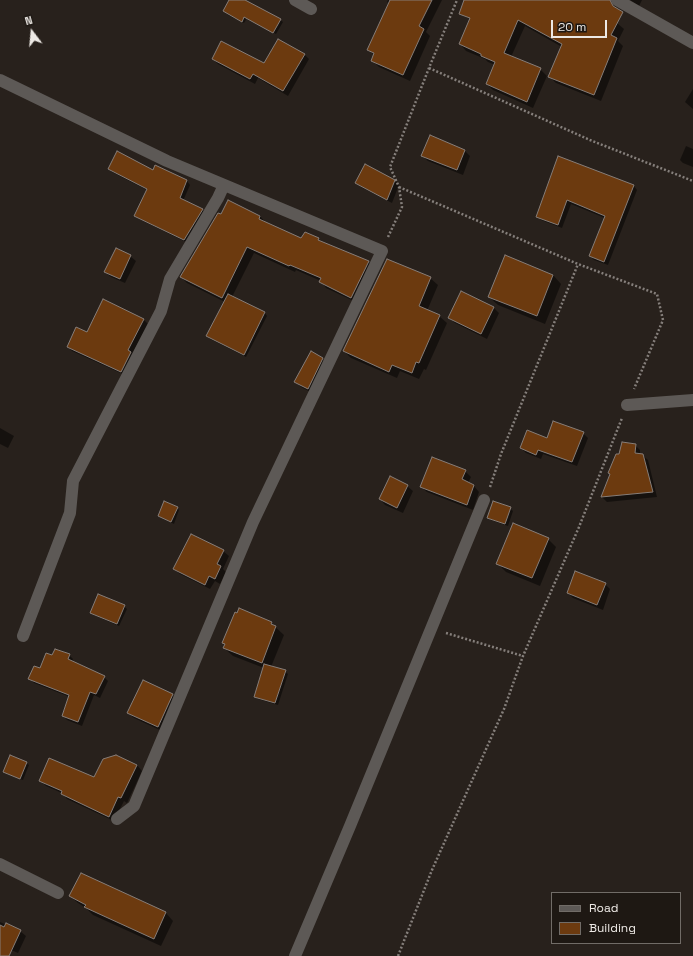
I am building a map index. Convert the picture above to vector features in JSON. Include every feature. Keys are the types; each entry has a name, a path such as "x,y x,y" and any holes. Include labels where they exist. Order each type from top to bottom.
{"street":[{"path":"295,0 311,9"},
{"path":"617,0 693,43"},
{"path":"0,80 167,162 382,251 253,522 134,806 117,819"},
{"path":"23,636 70,513 73,481 162,311 170,279 218,198 224,185"},
{"path":"627,405 693,400"},
{"path":"295,956 484,500"},
{"path":"0,864 58,893"}],"path":[{"path":"382,251 402,207 399,187 390,167 457,0"},
{"path":"429,68 590,140 693,181"},
{"path":"398,956 432,870 504,709 523,656 579,527 627,405 663,320 657,294 578,264 399,187"},
{"path":"440,632 523,656"}],"building":[{"path":"229,0 245,0 281,19 273,33 244,17 242,22 223,11"},
{"path":"390,0 432,0 419,26 424,29 403,75 371,61 374,53 367,50"},
{"path":"464,0 610,0 613,6 623,12 611,35 617,38 594,95 548,77 562,44 518,20 504,53 541,68 527,102 486,84 495,62 459,44 470,18 459,14"},
{"path":"278,39 305,54 283,91 253,74 250,79 212,59 221,41 264,63"},
{"path":"430,135 465,150 457,170 421,156"},
{"path":"117,151 153,170 155,165 187,180 180,198 203,209 184,240 134,216 147,189 108,169"},
{"path":"558,156 634,185 604,262 589,256 605,216 567,200 558,225 536,217"},
{"path":"365,164 395,180 387,200 355,183"},
{"path":"228,200 260,216 259,219 301,238 305,232 319,238 318,240 369,261 351,298 319,282 321,278 290,265 289,266 247,247 222,298 180,277 218,213 221,214"},
{"path":"116,248 131,255 120,279 104,272"},
{"path":"505,255 553,275 537,316 488,297"},
{"path":"387,259 431,277 419,306 440,315 419,363 416,362 412,373 392,365 389,372 343,351"},
{"path":"461,291 494,307 481,334 448,318"},
{"path":"228,294 265,312 244,355 206,336"},
{"path":"103,299 144,319 128,350 131,352 121,372 67,347 76,327 87,332"},
{"path":"311,351 323,358 308,389 294,382"},
{"path":"553,421 584,432 572,462 538,450 536,455 520,448 527,430 547,438"},
{"path":"622,442 636,444 635,453 643,454 653,492 601,497 610,474 608,473 616,454 619,454"},
{"path":"432,457 466,470 462,479 474,485 467,505 420,487"},
{"path":"390,476 408,485 397,508 379,499"},
{"path":"164,501 178,507 171,522 158,516"},
{"path":"493,501 511,507 505,524 487,518"},
{"path":"513,523 549,538 532,578 496,564"},
{"path":"191,534 224,550 217,564 221,566 215,579 209,576 205,585 173,569"},
{"path":"575,571 606,583 597,605 567,593"},
{"path":"98,594 125,605 117,624 90,613"},
{"path":"239,608 272,622 271,624 276,626 262,663 223,648 225,644 222,643 235,612 237,613"},
{"path":"55,649 70,654 68,659 105,676 96,694 90,692 78,722 62,716 69,695 28,679 34,666 40,668 46,653 52,655"},
{"path":"264,664 286,670 275,703 254,697"},
{"path":"143,680 173,694 158,727 127,713"},
{"path":"10,755 27,762 20,779 3,772"},
{"path":"116,755 137,765 121,798 118,797 109,817 61,794 62,791 39,781 49,758 94,777 103,759"},
{"path":"81,873 166,912 154,939 84,907 86,905 69,896"},
{"path":"6,923 21,930 9,956 0,956 0,925 4,927"}]}
